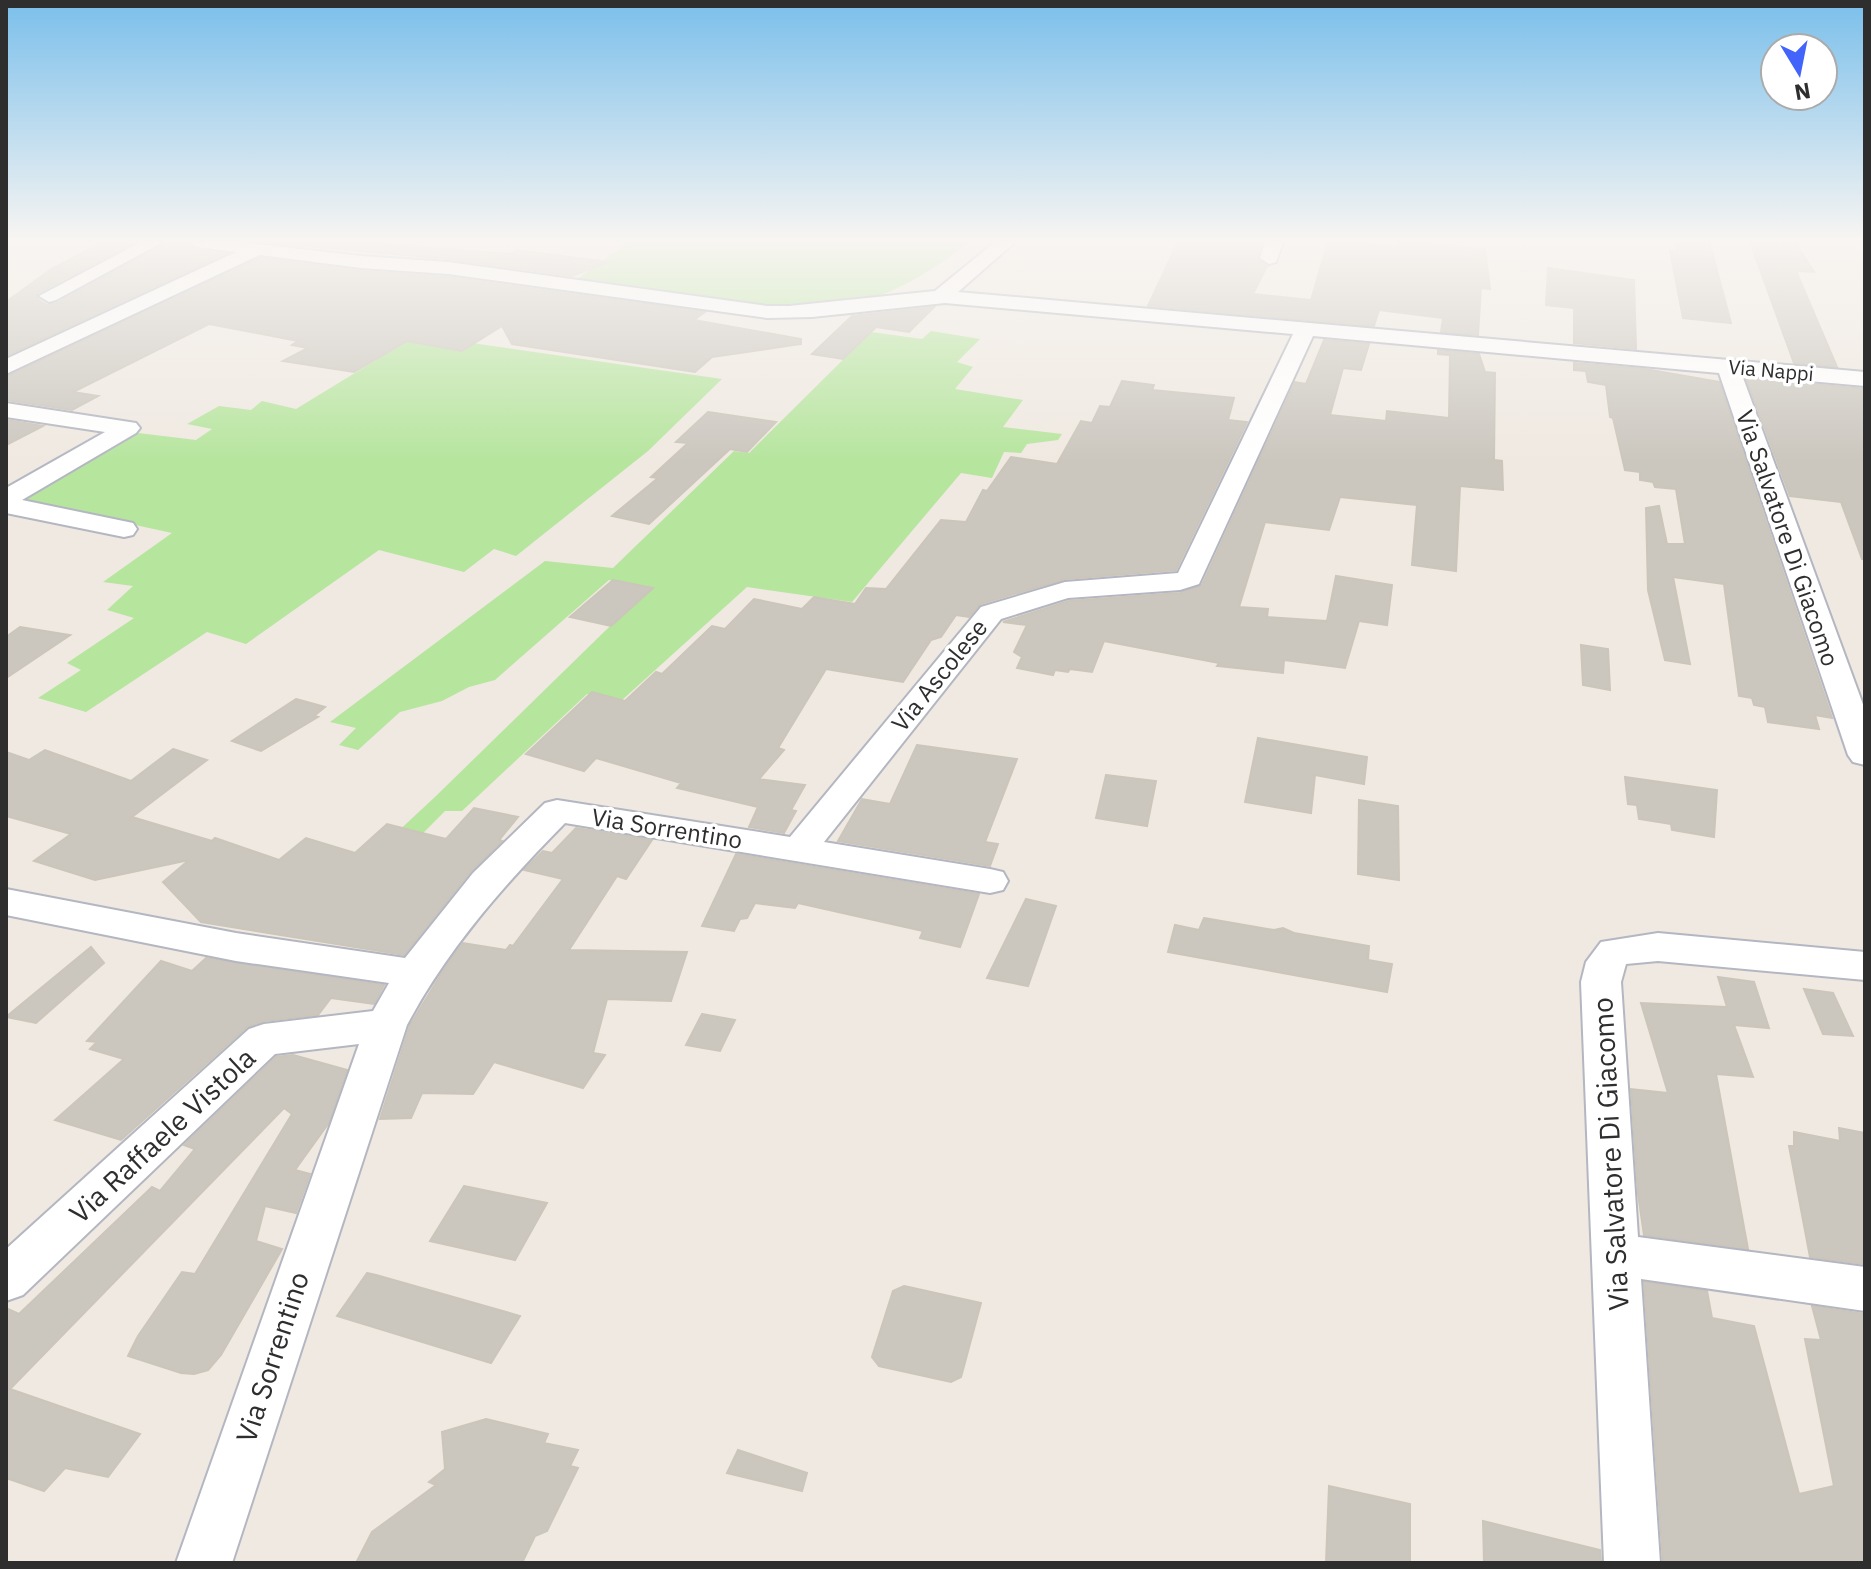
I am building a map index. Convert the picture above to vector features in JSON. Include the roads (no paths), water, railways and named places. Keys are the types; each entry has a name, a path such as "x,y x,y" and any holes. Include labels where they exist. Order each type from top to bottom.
{"street":[{"path":"6,367 117,315"},
{"name":"Via Nappi","path":"1148,315 1865,379"},
{"name":"Via Ascolese","path":"799,850 991,613 1065,590 1180,582 1189,578 1306,329"},
{"name":"Via Salvatore Di Giacomo","path":"1728,366 1865,755"},
{"path":"6,410 128,428 6,499"},
{"path":"6,505 124,529"},
{"name":"Via Sorrentino","path":"204,1563 386,1025 415,973 486,882 557,811 990,881"},
{"path":"6,902 236,947 415,973"},
{"name":"Via Salvatore Di Giacomo","path":"1632,1563 1601,982 1606,962 1615,952 1658,947 1865,966"},
{"name":"Via Raffaele Vistola","path":"6,1280 264,1040 386,1025"},
{"path":"1616,1255 1865,1289"}]}
